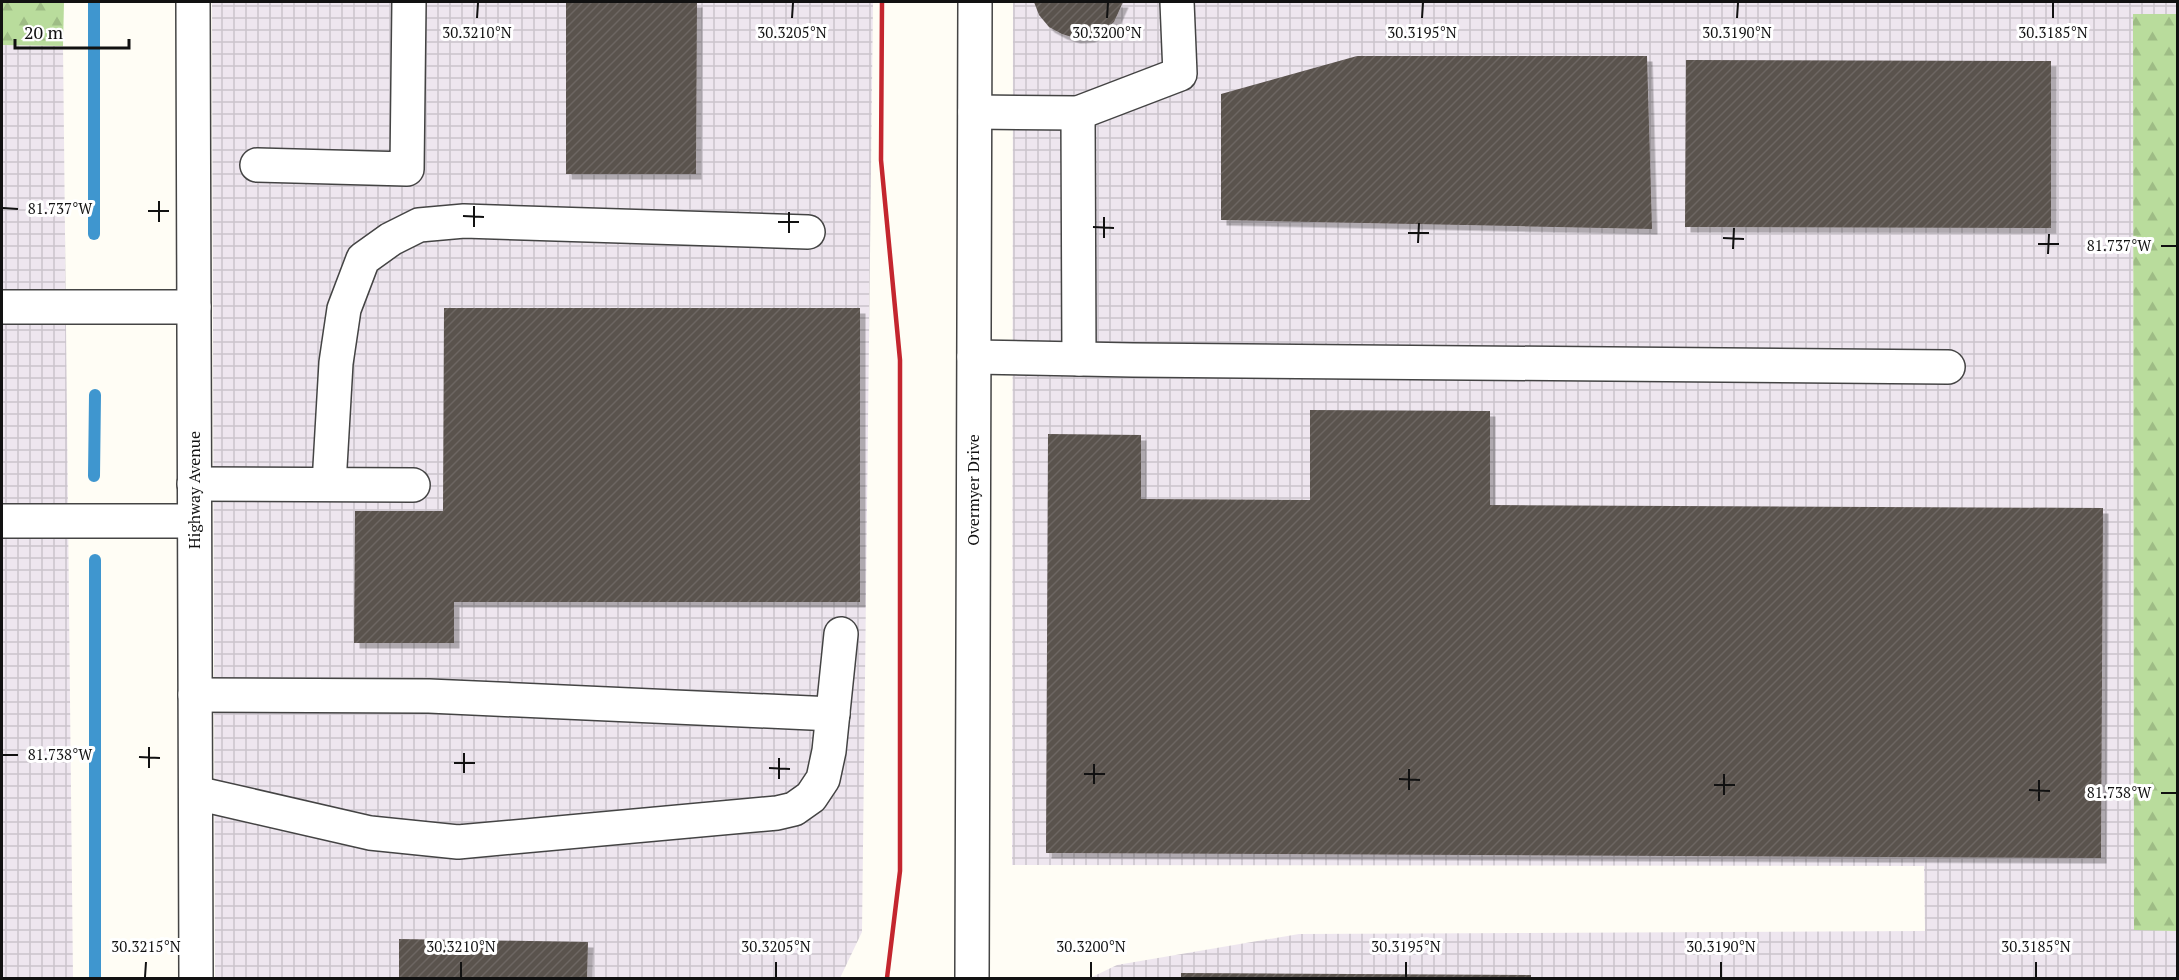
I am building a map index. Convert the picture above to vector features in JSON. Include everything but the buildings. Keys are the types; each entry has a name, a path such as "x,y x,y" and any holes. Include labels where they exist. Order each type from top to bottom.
{"street":[{"name":"Highway Avenue","path":"193,2 196,978"},
{"path":"257,165 406,169 409,2"},
{"name":"Overmyer Drive","path":"972,978 975,2"},
{"path":"975,112 1078,113 1180,74 1177,2"},
{"path":"1078,113 1079,359"},
{"path":"329,484 336,363 344,309 363,259 392,239 419,225 464,221 808,232"},
{"path":"2,307 194,307"},
{"path":"974,357 1948,368"},
{"path":"194,484 413,486"},
{"path":"2,521 194,521"},
{"path":"196,793 370,833 458,842 777,813 794,809 811,797 823,779 833,714 841,634"},
{"path":"195,695 429,696 833,714"}],"shaded area":[{"path":"212,2 873,2 862,932 840,978 215,978"},
{"path":"1013,2 2177,2 2177,14 2133,15 2134,929 2177,931 2177,978 1090,978 1117,965 1299,934 1925,931 1924,866 1012,865"},
{"path":"2,45 63,46 73,978 2,978"}],"green space":[{"path":"2,2 64,2 63,46 2,45"},
{"path":"2133,14 2178,14 2177,931 2134,930"}],"waterway":[{"path":"94,2 94,234"},
{"path":"94,476 95,395"},
{"path":"95,560 95,978"}],"railway":[{"path":"882,2 881,160 900,360 900,871 887,978"}]}
